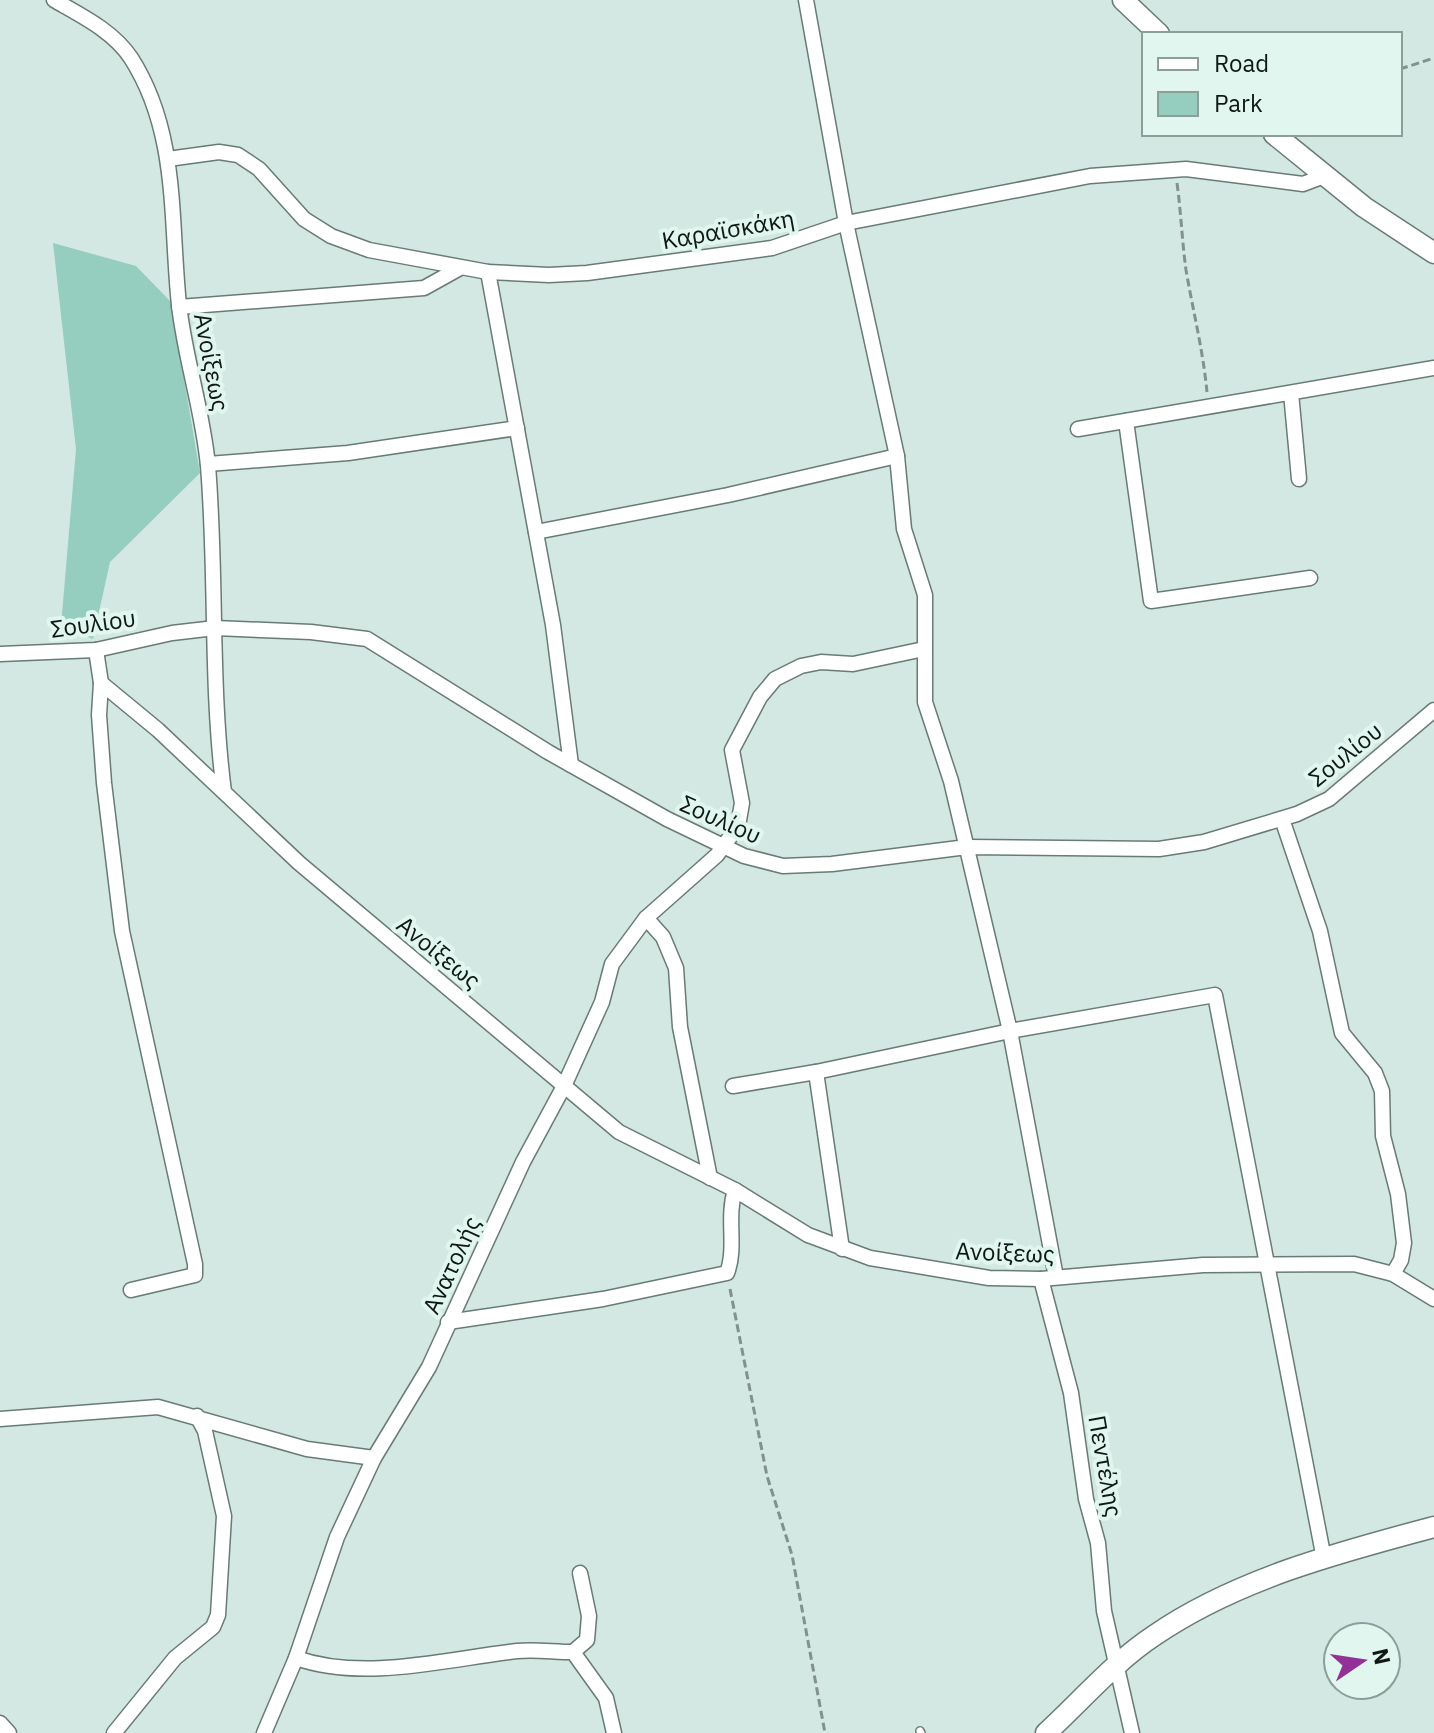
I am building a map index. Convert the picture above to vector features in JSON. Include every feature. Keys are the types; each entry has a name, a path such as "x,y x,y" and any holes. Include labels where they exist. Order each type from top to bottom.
{"street":[{"name":"Ανοίξεως","path":"54,0 107,32 131,58 154,107 168,159 175,216 179,307 208,464 215,628 215,718 224,792 310,872 633,1141 735,1190 793,1228 842,1249 957,1275 1048,1278 1264,1263 1354,1264 1393,1274 1434,1299"},
{"name":"Πεντέλης","path":"806,0 846,223 897,456 904,529 925,595 925,702 939,738 1010,1031 1048,1278 1071,1393 1086,1499 1098,1543 1106,1620 1119,1662 1132,1733"},
{"path":"1123,0 1157,32"},
{"path":"1276,136 1389,225 1434,253"},
{"name":"Καραϊσκάκη","path":"168,159 219,152 238,155 259,169 304,219 331,236 387,255 488,272 587,273 765,250 846,223 1090,176 1175,169 1224,172 1295,184 1324,176"},
{"path":"179,307 424,288 460,268"},
{"path":"488,272 536,532 571,765"},
{"path":"1078,429 1434,368"},
{"path":"1291,393 1299,479"},
{"path":"1126,421 1151,601 1310,578"},
{"path":"208,464 348,453 517,428"},
{"path":"536,532 728,495 897,456"},
{"name":"Σουλίου","path":"0,654 96,650 160,635 215,628 311,632 367,639 571,765 724,847 758,861 793,866 967,847 1170,849 1282,819 1329,799 1434,710"},
{"path":"724,847 738,826 742,811 732,750 769,685 782,674 810,663 853,664 924,649"},
{"path":"96,650 101,683 99,715 104,783 122,931 195,1264 195,1275 184,1280 131,1290"},
{"path":"101,683 224,792"},
{"path":"1282,819 1320,931 1342,1033 1375,1073 1382,1091 1383,1136 1398,1194 1404,1243 1401,1260 1393,1274"},
{"name":"Ανατολής","path":"264,1733 296,1658 337,1537 374,1458 429,1367 523,1162 564,1086 602,1002 612,964 646,918 724,847"},
{"path":"646,918 663,937 676,968 680,1027 710,1178"},
{"path":"733,1086 816,1072 1010,1031 1215,995 1264,1263 1324,1559"},
{"path":"816,1072 842,1249"},
{"path":"448,1322 603,1299 727,1273 732,1261 730,1215 735,1190"},
{"path":"0,1419 139,1406 197,1416 307,1449 374,1458"},
{"path":"114,1733 165,1670 213,1627 218,1615 224,1516 205,1431 197,1416"},
{"path":"1046,1733 1119,1662 1156,1634 1195,1613 1255,1583 1434,1527"},
{"path":"296,1658 322,1667 396,1666 521,1651 573,1652 587,1640 589,1616 580,1573"},
{"path":"573,1652 606,1698 614,1733"},
{"path":"0,1723 9,1733"}],"path":[{"path":"1402,68 1434,58"},
{"path":"1175,169 1188,278 1205,360 1209,408"},
{"path":"727,1273 767,1476 792,1555 825,1733"}],"green space":[{"path":"53,243 136,266 171,302 200,473 110,562 93,639 61,626 76,449"}]}
